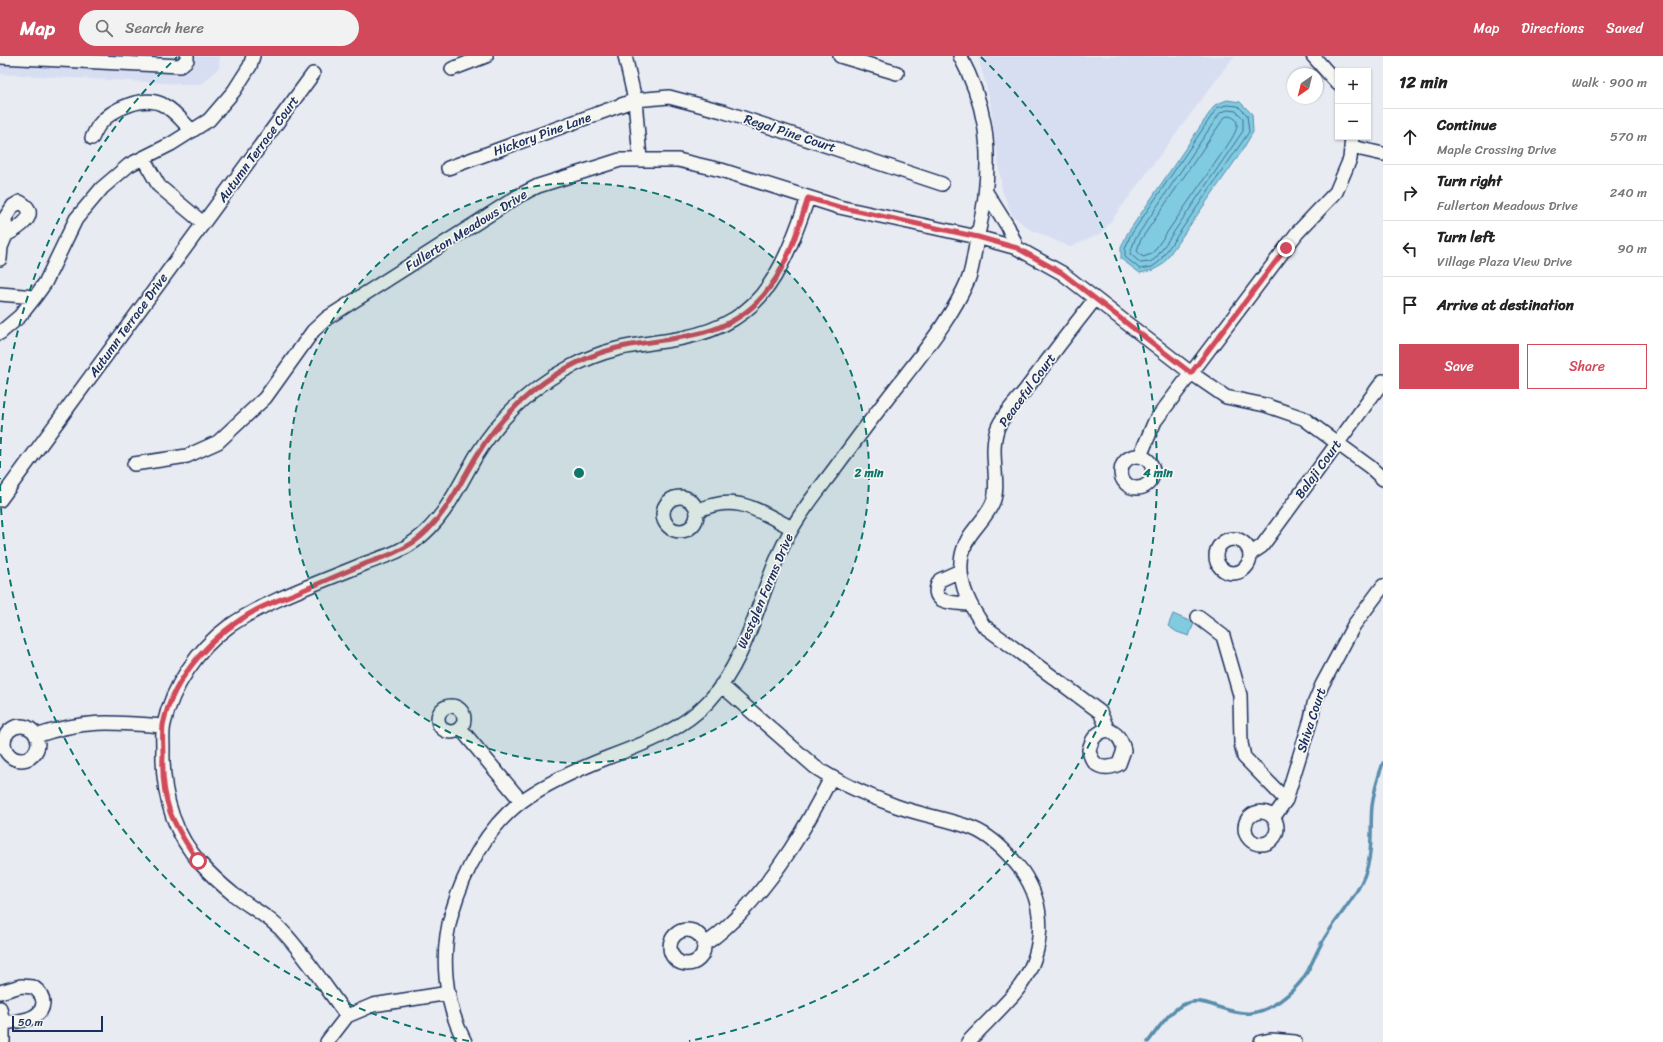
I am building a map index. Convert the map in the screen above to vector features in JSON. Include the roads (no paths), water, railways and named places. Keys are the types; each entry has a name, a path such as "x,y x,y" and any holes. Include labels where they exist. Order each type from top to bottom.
{"street":[{"path":"0,57 180,66 186,60 187,56"},
{"path":"0,333 20,316 45,283 76,219 102,188 125,168 171,144 209,120 222,106 250,66 254,56"},
{"path":"452,69 486,56"},
{"path":"625,56 635,100 640,159"},
{"path":"840,56 897,73"},
{"name":"Westglen Farms Drive","path":"465,1042 461,1034 449,993 445,951 448,928 462,883 484,840 521,801 547,786 606,758 643,745 678,726 708,702 721,685 738,657 792,528 951,313 970,277 986,192 988,143 984,114 974,85 960,56"},
{"path":"1312,56 1335,81"},
{"name":"Autumn Terrace Court","path":"203,223 313,74"},
{"name":"Regal Pine Court","path":"635,100 669,97 722,111 942,184"},
{"name":"Hickory Pine Lane","path":"448,168 635,100"},
{"path":"92,138 99,125 108,117 138,102 155,101 166,106 192,131"},
{"path":"1140,456 1155,421 1297,233 1336,192 1350,159 1352,142 1383,154"},
{"path":"143,158 159,186 203,223"},
{"name":"Fullerton Meadows Drive","path":"134,464 187,456 218,442 265,398 313,331 328,318 520,195 538,186 620,160 640,159 678,160 714,168 839,207 978,237 1017,248 1062,273 1191,373 1226,397 1265,405 1303,418 1337,442 1383,479"},
{"path":"986,192 1008,227 1017,248"},
{"path":"347,1016 287,936 264,915 233,894 209,873 198,861 177,829 165,793 163,768 163,726 180,683 212,640 229,627 258,609 368,563 395,554 414,542 433,526 452,499 478,453 500,422 534,390 551,377 598,354 626,346 694,336 719,327 746,312 763,296 778,274 788,254 808,198"},
{"name":"Autumn Terrace Drive","path":"0,500 203,223"},
{"path":"0,259 6,235"},
{"path":"0,294 35,297"},
{"name":"Peaceful Court","path":"1095,299 998,426 993,457 996,489 994,501 964,547 960,571 963,587 969,604 984,626 1091,704 1100,712 1108,730"},
{"name":"Balaji Court","path":"1250,554 1262,546 1383,381"},
{"path":"697,511 712,504 736,503 746,505 792,528"},
{"path":"960,571 940,580 936,589 937,594 940,599 947,603 969,604"},
{"name":"Shiva Court","path":"1273,818 1286,800 1311,719 1314,704 1322,684 1354,625 1383,586"},
{"path":"1198,617 1223,636 1240,695 1241,744 1244,757 1286,800"},
{"path":"721,685 831,778 897,806 972,828 986,835 1016,863 1027,879 1040,915 1039,942 1015,993 968,1042"},
{"path":"36,736 79,724 106,722 163,726"},
{"path":"460,728 521,801"},
{"path":"704,944 716,938 764,886 810,820 831,778"},
{"path":"0,992 26,986 38,991 43,1003 39,1013 34,1017 3,1024"},
{"path":"327,1042 347,1016 373,1005 449,993"},
{"path":"0,1008 3,1024 3,1042"},
{"path":"1261,1042 1271,1040 1295,1042"}],"water":[{"path":"1227,100 1240,102 1252,114 1253,132 1240,154 1162,265 1153,270 1140,273 1121,259 1121,248 1127,234 1215,105"},
{"path":"1173,614 1194,623 1189,636 1177,632 1168,626"}],"waterway":[{"path":"1148,1042 1167,1018 1179,1007 1185,1004 1199,1002 1236,1012 1257,1012 1285,997 1300,983 1308,971 1320,945 1355,894 1365,874 1370,857 1371,813 1373,800 1376,784 1383,763"}]}
